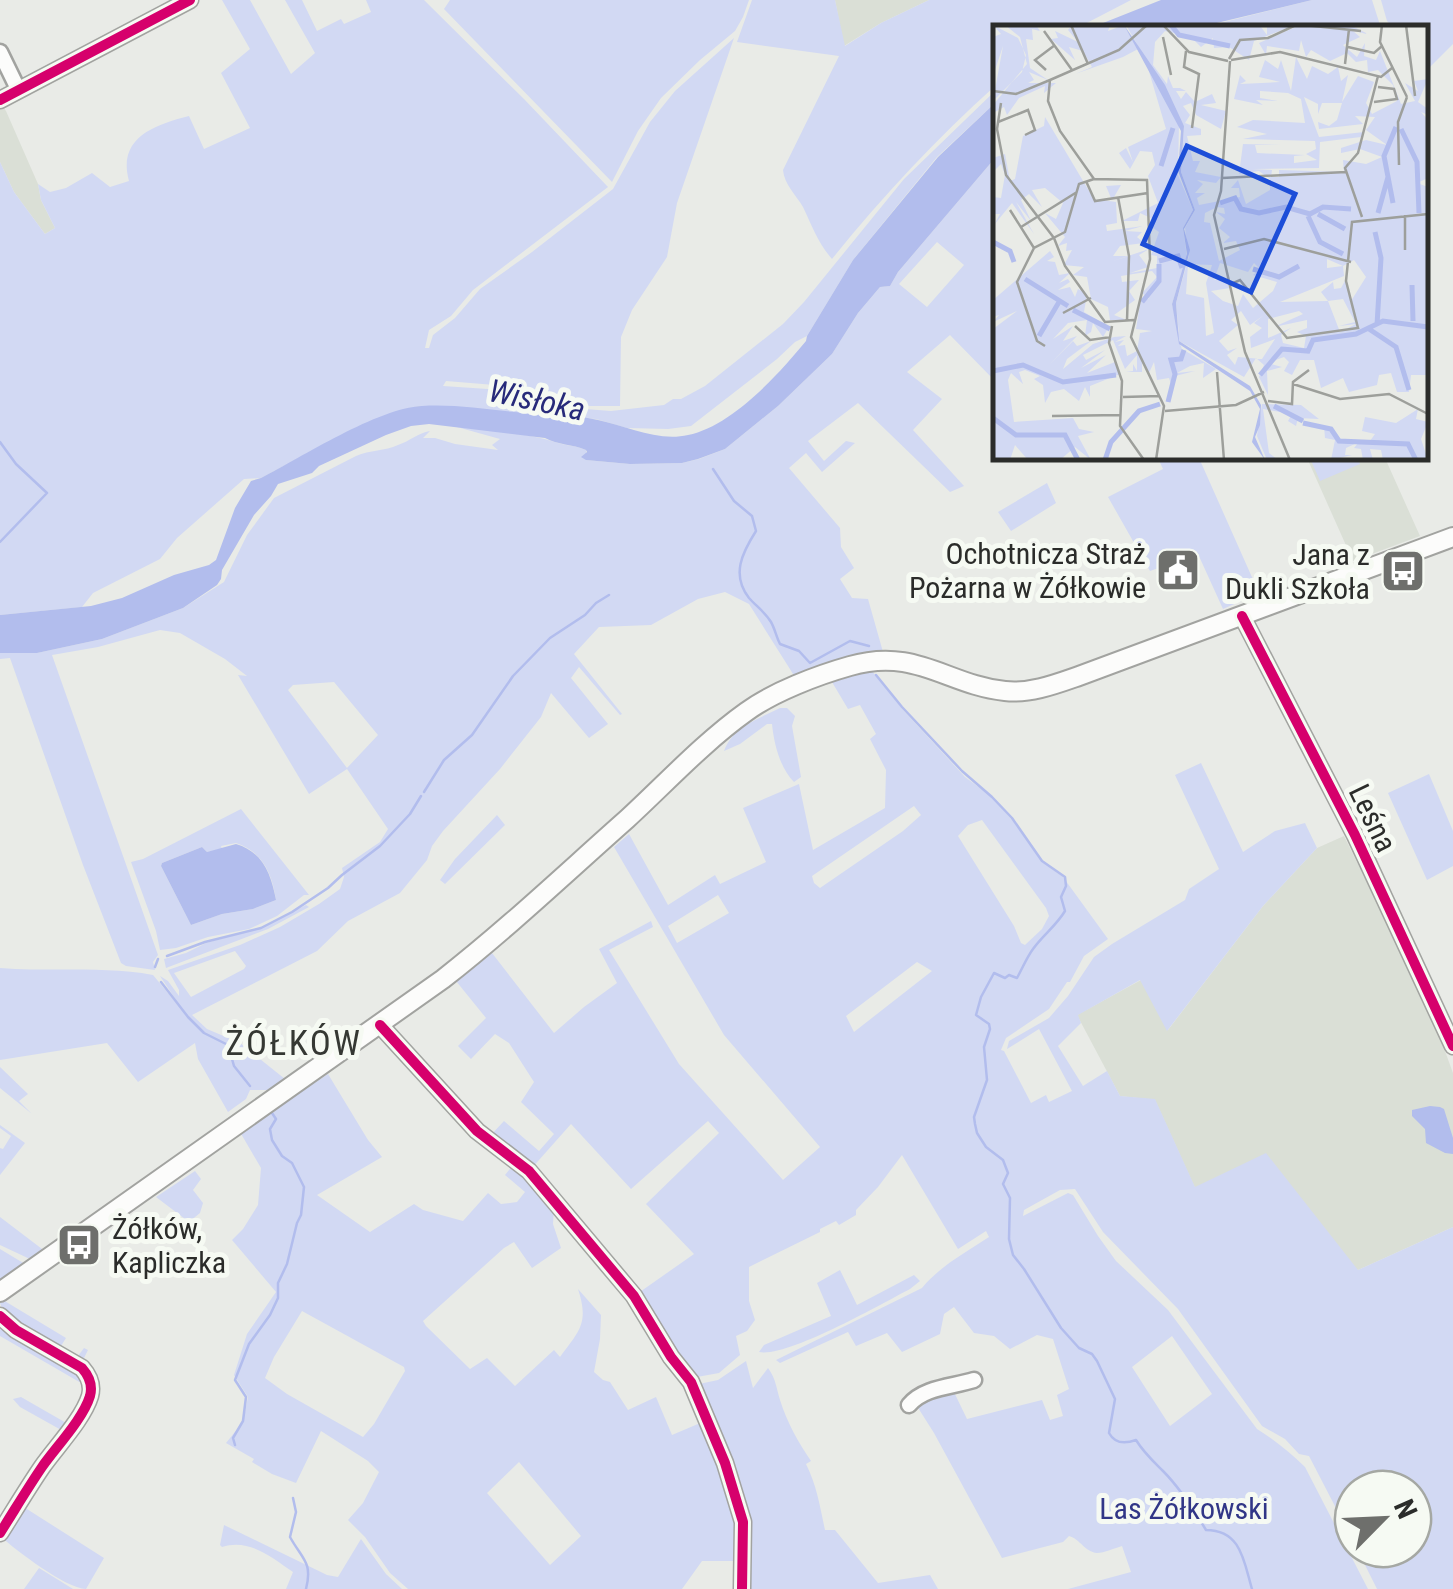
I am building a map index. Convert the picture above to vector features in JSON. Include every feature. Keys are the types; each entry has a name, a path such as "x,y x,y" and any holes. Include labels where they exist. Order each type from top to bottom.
{"main road":[{"path":"0,1292 380,1025 492,941 746,711 800,685 867,662 901,661 979,686 1008,692 1033,690 1453,538"}],"street":[{"path":"0,100 190,0"},
{"path":"0,52 18,89"},
{"name":"Leśna","path":"1242,616 1355,834 1453,1046"},
{"path":"380,1025 476,1131 529,1171 634,1296 690,1382 725,1463 743,1522 742,1589"},
{"path":"0,1316 16,1330 82,1368 91,1384 90,1396 78,1417 0,1533"},
{"path":"909,1405 916,1396 974,1380"}],"shaded area":[{"path":"835,0 929,0 844,46"},
{"path":"0,103 55,228 45,234 14,192 0,162"},
{"path":"1308,460 1386,460 1420,536 1353,561"},
{"path":"1344,836 1429,1007 1453,1073 1453,1227 1358,1270 1195,1188 1155,1100 1120,1096 1077,1015 1141,980 1168,1030 1263,906 1317,848"}],"green space":[{"path":"222,0 250,0 291,74 315,53 285,0 302,0 317,31 341,19 344,24 371,12 366,0 424,0 608,187 473,290 451,316 429,330 425,348 429,348 433,335 455,318 480,289 613,189 650,122 675,91 734,38 677,203 667,257 632,310 621,337 620,406 562,403 518,387 446,381 443,386 517,391 559,407 611,411 664,405 681,399 705,386 783,324 904,179 993,93 993,105 937,157 853,260 807,336 691,426 627,428 596,419 418,406 357,427 261,478 244,479 177,538 160,559 93,593 82,607 0,615 0,162 14,192 45,234 55,228 38,184 50,192 92,173 110,187 129,181 128,154 133,144 151,129 189,116 204,149 250,128 221,73 250,49"},
{"path":"450,0 749,0 735,31 661,98 638,131 612,182 444,9"},
{"path":"752,0 835,0 845,46 929,0 1131,0 1083,25 993,25 993,88 910,169 832,259 783,170 839,56 737,42"},
{"path":"1312,0 1372,0 1380,25 1212,25"},
{"path":"1381,0 1453,0 1453,44 1428,69 1428,25 1391,25"},
{"path":"993,160 993,379 950,335 907,372 942,399 913,430 964,486 950,492 858,403 808,441 824,461 846,441 855,443 822,472 806,453 789,468 840,528 841,547 854,568 840,579 852,598 868,599 883,652 846,657 800,685 749,604 725,592 698,599 651,625 599,627 574,654 622,714 579,667 571,678 608,724 589,738 551,693 541,717 443,831 427,860 400,893 348,921 317,951 192,1015 207,1029 240,1043 285,1079 267,1090 250,1090 246,1099 228,1112 198,1059 195,1043 138,1082 107,1043 0,1060 0,968 153,975 178,1005 160,976 179,996 168,970 240,945 319,904 340,889 342,868 380,842 388,829 347,769 309,794 238,675 247,676 180,633 160,630 52,655 158,955 153,962 155,970 126,966 121,963 83,865 10,658 0,659 0,653 37,653 102,639 183,608 224,582 247,535 274,498 356,456 393,447 426,432 430,431 423,438 498,450 492,445 500,439 457,427 519,434 582,448 586,450 586,460 630,464 682,463 725,449 778,406 832,354 880,287 890,286","holes":["937,242 964,265 927,307 899,284","334,682 378,735 347,768 288,690 293,685","235,951 246,966 244,969 191,997 174,973"]},
{"path":"1159,460 1200,460 1259,593 1223,609 1198,554 1150,571 1108,497 1163,469"},
{"path":"1311,460 1358,460 1360,464 1320,481"},
{"path":"1047,483 1056,503 1011,531 998,512"},
{"name":"Las Żółkowski","path":"872,671 965,777 992,797 1042,862 1063,877 1108,939 1084,956 1049,1009 1006,1038 1001,1050 1031,1103 1046,1095 1049,1102 1072,1091 1039,1029 1007,1049 1009,1041 1049,1018 1094,957 1185,900 1189,889 1219,869 1175,775 1201,763 1243,852 1275,831 1305,823 1317,848 1263,906 1167,1031 1140,980 1078,1015 1081,1023 1058,1046 1083,1086 1107,1071 1120,1096 1155,1099 1195,1187 1266,1153 1358,1270 1453,1227 1453,1589 1377,1589 1367,1569 1433,1569 1433,1469 1333,1469 1333,1502 1309,1456 1299,1454 1285,1439 1262,1426 1178,1309 1103,1232 1075,1189 1060,1190 1024,1210 1023,1216 1068,1193 1073,1195 1116,1261 1168,1310 1257,1429 1305,1467 1333,1521 1333,1569 1358,1569 1368,1589 1068,1589 1131,1572 1122,1546 1097,1553 1069,1536 1063,1542 1002,1558 915,1403 952,1388 967,1419 1042,1400 1050,1420 1063,1416 1057,1395 1069,1389 1053,1339 1037,1335 1010,1349 994,1336 974,1333 954,1307 944,1314 940,1334 902,1352 887,1333 856,1346 848,1332 780,1363 776,1360 922,1288 945,1266 989,1237 986,1231 958,1249 902,1155 856,1210 856,1215 839,1225 836,1221 749,1267 749,1301 755,1320 747,1331 736,1336 740,1355 719,1373 697,1377 687,1371 637,1294 694,1254 646,1204 719,1133 708,1121 631,1189 571,1124 531,1169 490,1136 504,1121 539,1151 554,1134 521,1102 534,1082 509,1043 495,1034 471,1059 458,1046 486,1018 456,981 492,953 554,1033 617,983 599,949 651,921 653,927 609,950 679,1064 783,1180 820,1147 724,1035 614,847 629,834 668,905 715,875 720,884 766,862 743,808 799,784 813,850 885,808 886,770 870,739 876,734 860,705 848,709 832,682","holes":["914,806 921,815 903,831 820,888 814,883 812,876","982,820 1049,916 1025,945 958,836 968,825","718,895 729,913 677,943 668,926","917,962 932,971 854,1032 846,1016","1172,1336 1212,1394 1170,1426 1132,1367"]},
{"path":"787,708 795,716 792,726 801,777 794,782 779,755 772,724 724,751 740,729"},
{"path":"1429,774 1453,831 1453,866 1427,880 1388,793"},
{"path":"241,809 309,895 249,929 160,950 131,862","holes":["236,843 265,865 276,900 191,925 162,863 202,847 207,852"]},
{"path":"497,815 505,825 445,884 440,880 455,859"},
{"path":"306,905 309,907 268,929 166,968 164,959 258,929"},
{"path":"0,1067 28,1094 19,1101 32,1114 0,1088"},
{"path":"328,1074 382,1157 317,1195 370,1232 414,1204 463,1221 488,1193 501,1204 517,1202 525,1192 505,1175 513,1165 554,1209 553,1224 561,1248 532,1268 514,1242 423,1321 470,1369 487,1358 515,1386 554,1350 560,1357 573,1340 581,1326 583,1310 578,1289 601,1315 594,1372 610,1382 628,1410 656,1397 672,1435 705,1421 734,1499 741,1561 702,1561 682,1589 408,1589 390,1573 348,1520 363,1503 379,1472 368,1461 321,1431 296,1483 272,1474 226,1443 243,1422 248,1397 234,1375 247,1334 276,1292 232,1240 258,1205 261,1168 240,1132","holes":["302,1311 404,1367 363,1437 265,1378","519,1462 581,1536 550,1565 487,1493"]},
{"path":"0,1125 25,1143 0,1175 0,1148 11,1136"},
{"path":"195,1171 201,1179 193,1190 203,1203 200,1213 189,1222 156,1197"},
{"path":"0,1217 46,1252 32,1260 0,1245"},
{"path":"0,1249 25,1264 0,1285"},
{"path":"840,1270 857,1305 914,1275 920,1281 811,1339 772,1352 759,1352 764,1345 831,1316 817,1283"},
{"path":"3,1300 66,1338 61,1346 78,1356 84,1348 88,1350 81,1364 22,1330 4,1312 0,1303"},
{"path":"0,1320 81,1370 88,1387 0,1336"},
{"path":"746,1361 753,1388 768,1368 773,1376 789,1424 811,1461 806,1464 825,1530 835,1530 878,1583 930,1575 938,1589 745,1589 747,1548 699,1384 718,1380"},
{"path":"21,1397 68,1424 63,1431 20,1407 13,1399"},
{"path":"19,1504 104,1558 86,1589 54,1576 0,1536"},
{"path":"224,1525 338,1577 361,1539 402,1589 286,1589 293,1572 251,1547 222,1547"},
{"path":"39,1568 73,1589 24,1589"}],"water":[{"path":"1161,0 1312,0 1208,25 1098,25"},
{"path":"993,105 993,160 890,286 880,287 858,313 832,354 778,406 725,449 682,463 630,464 586,460 581,457 586,450 545,438 429,424 411,426 319,466 312,473 278,484 254,515 217,585 183,608 102,639 37,653 0,653 0,615 91,606 209,565 216,560 235,508 251,481 384,415 422,406 456,406 577,416 665,436 705,430 753,397 795,354 853,260 938,157"},
{"path":"236,844 253,852 264,865 276,900 191,925 162,863 202,847 207,852"},
{"path":"1430,1106 1444,1109 1453,1138 1453,1154 1426,1143 1425,1129 1412,1116 1412,1110"}],"waterway":[{"path":"0,442 16,464 47,493 0,542"},
{"path":"713,469 734,501 752,516 756,531 743,556 741,581 749,598 771,622 780,644 799,651 810,663 850,641 869,646"},
{"path":"424,792 444,760 472,735 513,676 550,638 609,595"},
{"path":"876,675 962,771 1012,818 1042,861 1065,877 1061,897 1065,911 1033,949 1017,978 994,973 981,997 976,1015 990,1029 984,1047 987,1080 974,1117 977,1133 986,1147 1003,1160 1008,1173 1003,1184 1010,1198 1009,1239 1013,1255 1061,1328 1097,1361 1115,1399 1109,1433 1121,1442 1136,1440 1181,1492 1206,1530 1218,1531 1234,1542 1252,1589"},
{"path":"167,956 261,928 292,912 380,846 421,796"},
{"path":"155,967 158,959"},
{"path":"161,982 204,1033 228,1045 234,1066 250,1086"},
{"path":"235,1445 233,1438 243,1421 246,1397 235,1380 249,1344 278,1298 278,1283 301,1215 304,1187 292,1163 272,1140 270,1129 276,1119 272,1113"},
{"path":"293,1498 296,1512 290,1537 307,1566 306,1589"}],"cycle path":[{"path":"0,100 190,0"},
{"path":"1242,616 1355,835 1453,1046"},
{"path":"380,1025 477,1131 529,1171 634,1296 691,1382 725,1463 743,1522 742,1589"},
{"path":"0,1316 16,1330 82,1368 91,1388 82,1414 0,1533"}],"place":[{"name":"Ochotnicza Straż Pożarna w Żółkowie","path":"1178,570"},
{"name":"Jana z Dukli Szkoła","path":"1403,571"},
{"name":"Żółków, Kapliczka","path":"79,1245"}],"district":[{"name":"ŻÓŁKÓW","path":"294,1043"}],"water label":[{"name":"Wisłoka","path":"537,400"}]}
